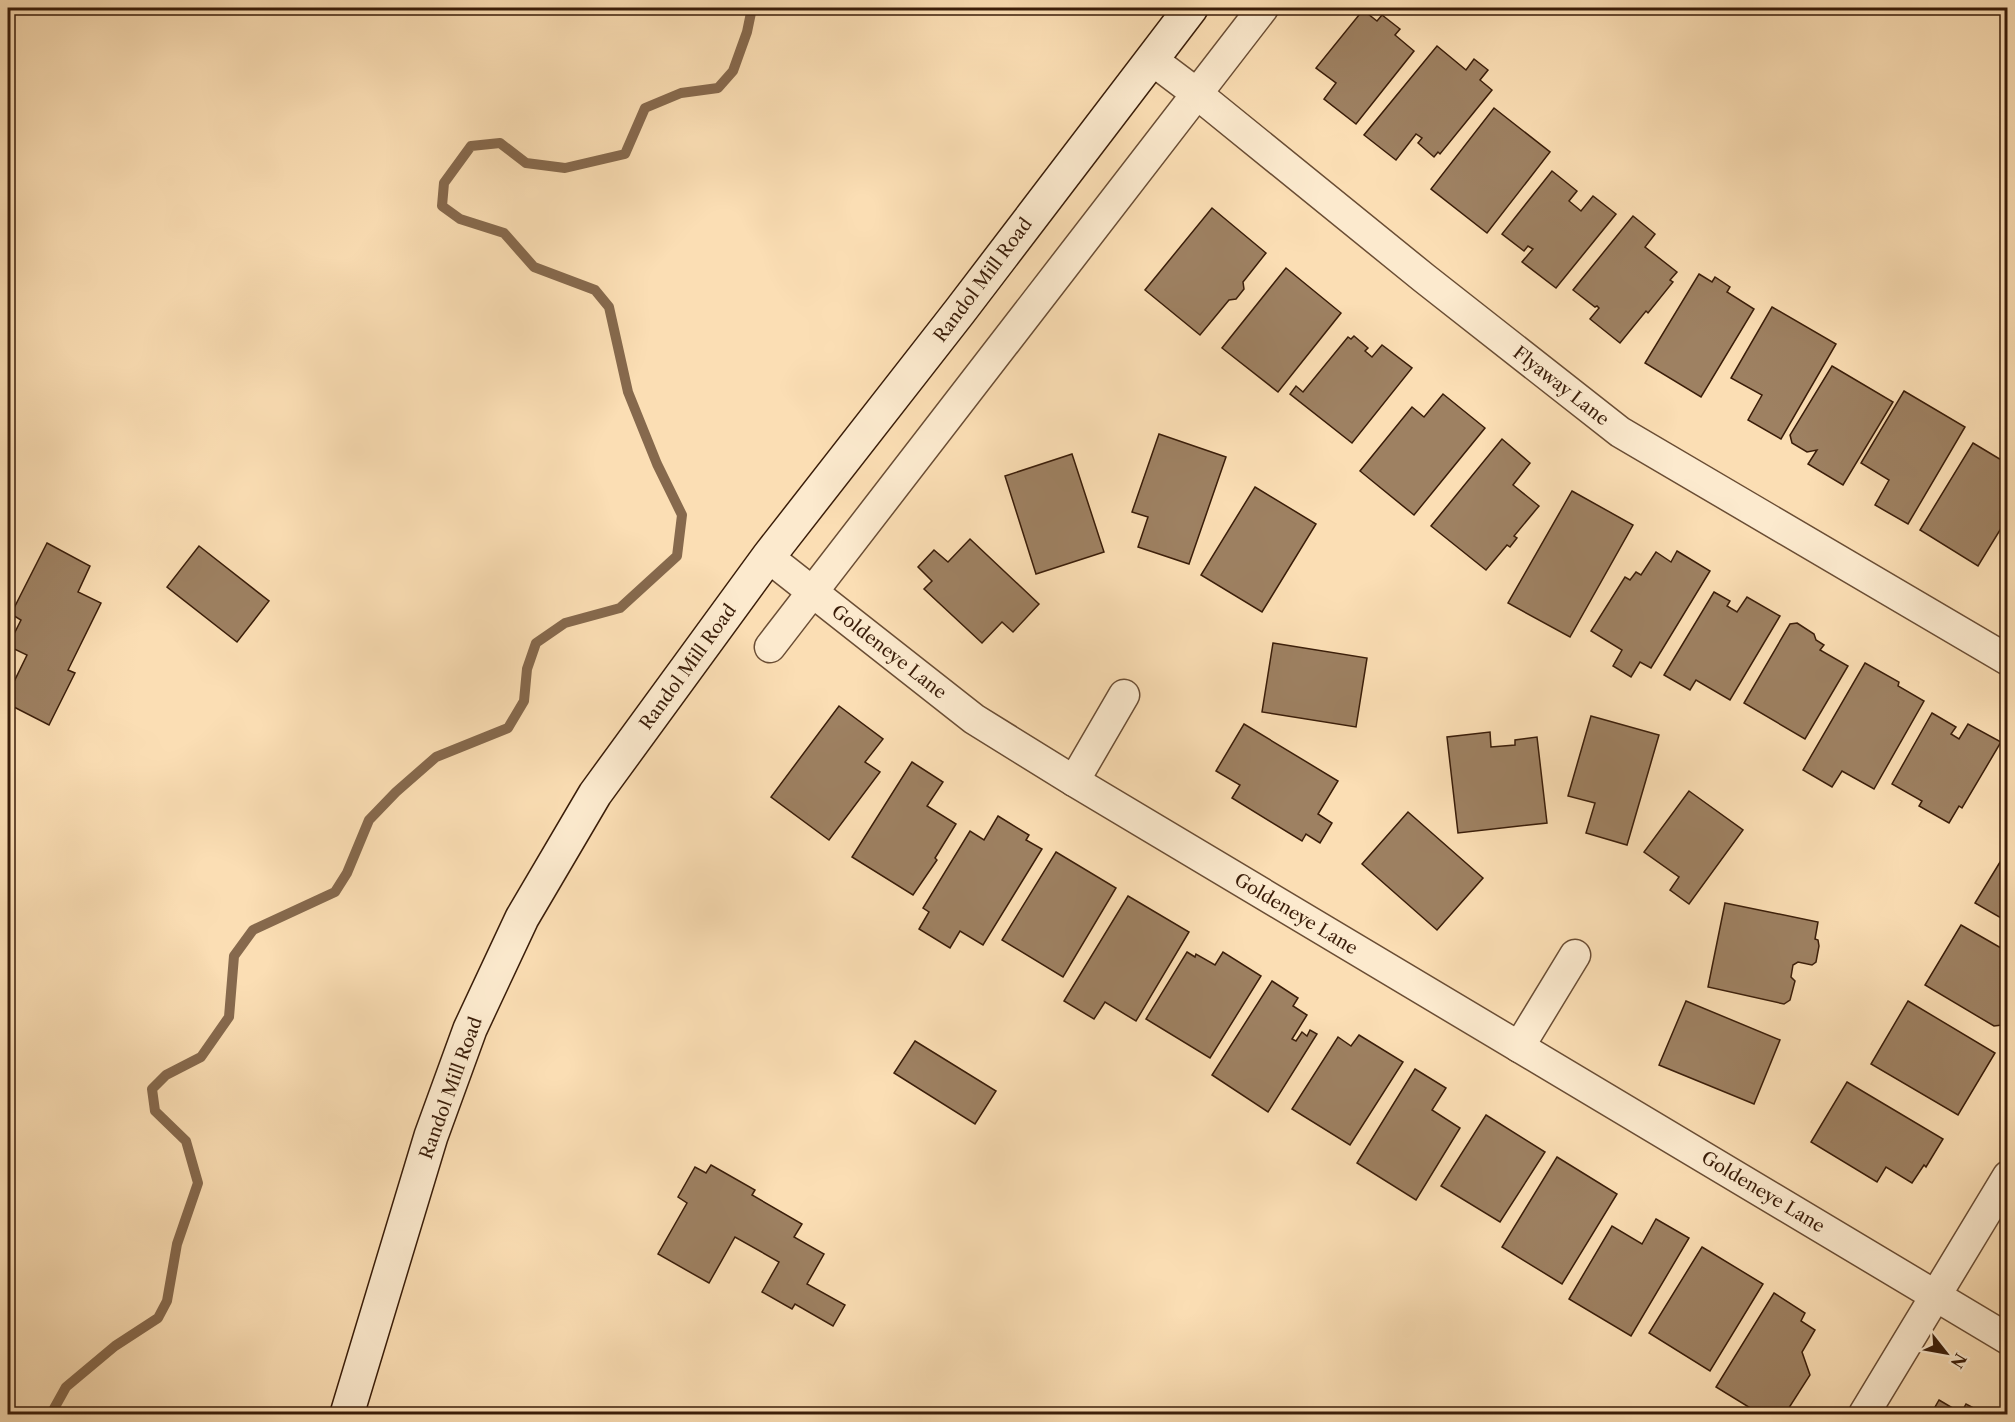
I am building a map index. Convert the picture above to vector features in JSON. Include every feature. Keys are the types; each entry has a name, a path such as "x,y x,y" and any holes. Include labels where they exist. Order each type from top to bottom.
{"main road":[{"name":"Randol Mill Road","path":"347,1414 431,1136 470,1029 522,918 595,794 768,556 960,311 1191,8"}],"street":[{"path":"770,647 1263,8"},
{"name":"Flyaway Lane","path":"1151,59 1620,432 2007,660"},
{"name":"Goldeneye Lane","path":"768,556 974,719 2007,1338"},
{"path":"1074,781 1125,695"},
{"path":"1518,1047 1575,955"},
{"path":"1864,1414 2007,1176"}],"building":[{"path":"1363,10 1377,21 1382,15 1400,29 1395,35 1414,51 1356,124 1324,99 1336,83 1316,68"},
{"path":"1437,46 1466,70 1474,59 1488,70 1480,80 1492,90 1440,154 1438,152 1434,157 1418,143 1422,138 1416,134 1396,160 1364,135"},
{"path":"1494,108 1550,152 1487,233 1431,189"},
{"path":"1552,171 1577,191 1569,201 1581,211 1593,196 1616,214 1556,288 1522,262 1533,249 1528,246 1524,251 1502,234"},
{"path":"1212,208 1266,253 1243,282 1244,289 1236,299 1229,300 1200,335 1145,290"},
{"path":"1633,216 1655,234 1645,247 1677,272 1670,280 1673,282 1620,343 1590,319 1599,308 1573,290"},
{"path":"1286,268 1341,313 1278,392 1222,348"},
{"path":"1699,274 1712,282 1715,277 1730,287 1727,292 1754,309 1701,397 1645,363"},
{"path":"1772,307 1836,344 1781,439 1748,420 1762,395 1731,378"},
{"path":"1354,336 1368,348 1365,351 1372,357 1382,345 1412,368 1352,443 1290,394 1296,386 1303,392 1348,337 1351,339"},
{"path":"1832,366 1893,402 1843,485 1808,464 1817,450 1807,452 1792,443 1790,435"},
{"path":"1904,391 1965,427 1908,524 1875,505 1889,480 1861,463"},
{"path":"1443,394 1485,428 1414,515 1360,471 1412,407 1424,417"},
{"path":"1159,434 1226,457 1189,564 1138,547 1148,517 1132,512"},
{"path":"1502,439 1530,463 1513,485 1539,506 1514,536 1517,538 1510,547 1507,545 1486,570 1431,526"},
{"path":"1973,443 2008,464 2008,517 1978,566 1920,530"},
{"path":"1072,454 1104,552 1036,574 1005,476"},
{"path":"1255,487 1316,524 1262,612 1201,575"},
{"path":"1572,491 1633,525 1570,637 1508,603"},
{"path":"970,539 1039,604 1013,632 1002,622 982,643 924,589 932,581 918,567 934,550 948,562"},
{"path":"47,543 90,566 78,592 101,603 68,670 75,673 49,725 8,704 8,694 27,655 8,646 21,620 11,614"},
{"path":"199,546 269,601 237,642 167,587"},
{"path":"1677,551 1710,571 1651,668 1640,662 1631,677 1613,666 1622,650 1591,631 1625,577 1630,580 1636,572 1641,575 1656,552 1671,562"},
{"path":"1714,592 1730,601 1727,606 1737,612 1747,597 1780,616 1730,700 1696,680 1690,690 1664,675"},
{"path":"1797,623 1814,634 1816,640 1824,645 1820,650 1848,666 1805,739 1744,703 1790,624"},
{"path":"1273,643 1367,658 1356,727 1262,712"},
{"path":"1865,663 1899,682 1898,686 1924,701 1874,789 1842,771 1832,787 1803,770"},
{"path":"839,706 883,739 865,762 880,772 829,840 771,797"},
{"path":"1932,713 1956,727 1951,734 1959,739 1968,724 2001,742 1962,808 1959,806 1949,823 1919,806 1922,801 1892,784"},
{"path":"1591,716 1659,735 1627,845 1586,833 1595,803 1568,796"},
{"path":"1244,724 1338,781 1318,814 1332,823 1320,843 1306,834 1302,841 1232,798 1240,785 1216,771"},
{"path":"1490,732 1491,747 1515,745 1515,740 1537,737 1547,823 1458,833 1447,737"},
{"path":"912,762 943,782 927,806 956,824 935,858 937,860 913,895 852,857"},
{"path":"1689,791 1743,830 1689,904 1670,890 1679,877 1644,852"},
{"path":"1408,812 1483,878 1437,930 1362,864"},
{"path":"998,816 1029,835 1026,840 1042,849 983,945 960,931 950,948 919,929 929,912 923,908 970,831 984,840"},
{"path":"2008,849 2008,922 1975,903"},
{"path":"1056,852 1116,888 1063,977 1002,940"},
{"path":"1128,896 1189,932 1136,1021 1105,1002 1094,1019 1064,1001"},
{"path":"1725,903 1818,922 1815,939 1818,940 1819,946 1816,962 1812,965 1798,962 1793,965 1791,977 1795,981 1790,1000 1784,1004 1708,987"},
{"path":"1961,925 2008,952 2008,1016 2002,1025 1994,1026 1925,985"},
{"path":"1187,952 1195,957 1196,954 1215,965 1223,952 1261,976 1210,1058 1146,1019"},
{"path":"1272,981 1298,998 1293,1006 1307,1015 1292,1039 1296,1041 1302,1032 1307,1036 1310,1030 1317,1034 1268,1112 1212,1075"},
{"path":"1686,1001 1780,1040 1754,1104 1659,1065"},
{"path":"1908,1001 1995,1053 1958,1115 1871,1064"},
{"path":"1359,1035 1403,1062 1350,1145 1292,1109 1338,1037 1351,1046"},
{"path":"915,1041 996,1091 975,1124 894,1073"},
{"path":"1415,1069 1446,1088 1432,1110 1460,1128 1416,1200 1357,1163"},
{"path":"1847,1082 1943,1139 1926,1167 1924,1165 1912,1183 1886,1167 1877,1182 1811,1142"},
{"path":"1486,1115 1545,1152 1500,1222 1441,1186"},
{"path":"1557,1157 1617,1194 1562,1284 1502,1247"},
{"path":"711,1165 755,1190 752,1195 802,1224 794,1237 824,1254 807,1284 845,1305 833,1326 795,1304 792,1309 762,1292 779,1262 735,1237 709,1283 658,1254 687,1203 678,1197 695,1167 706,1173"},
{"path":"1656,1219 1689,1238 1631,1336 1569,1299 1612,1226 1642,1244"},
{"path":"1702,1247 1763,1284 1710,1371 1649,1333"},
{"path":"1774,1293 1805,1313 1801,1321 1815,1330 1802,1352 1810,1375 1785,1414 1760,1414 1716,1387"},
{"path":"1939,1400 1961,1413 1966,1404 1985,1414 1931,1414"}],"waterway":[{"path":"51,1414 66,1387 115,1346 158,1318 167,1301 177,1244 198,1183 186,1141 155,1111 152,1089 166,1075 201,1057 229,1017 234,956 253,930 335,892 347,873 369,820 396,792 436,757 508,728 524,701 527,669 536,643 565,623 620,608 677,556 682,515 657,464 628,392 609,307 595,290 534,267 504,233 460,219 442,206 444,183 471,146 500,143 526,163 565,168 625,154 645,108 681,93 718,88 733,71 747,32 752,8"}]}
